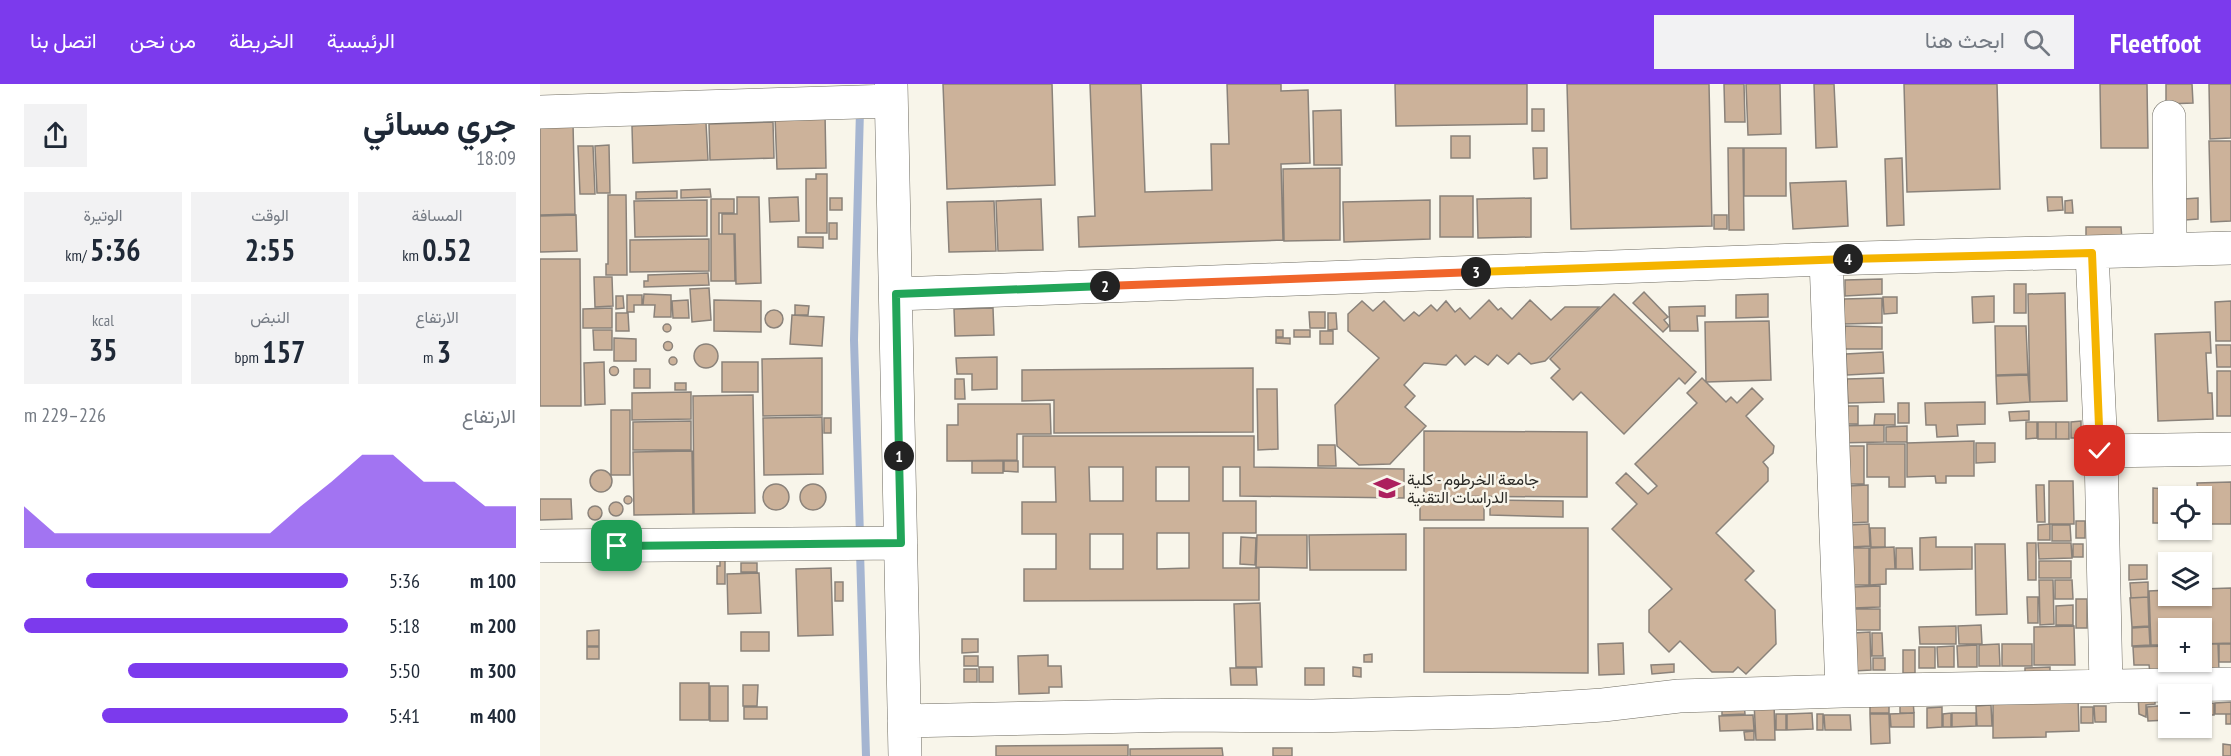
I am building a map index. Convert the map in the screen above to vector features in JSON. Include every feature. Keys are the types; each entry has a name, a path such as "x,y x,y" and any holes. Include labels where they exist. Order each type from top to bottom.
{"street":[{"path":"540,112 834,102 883,96 896,294 874,543 904,721 905,756"},
{"path":"2169,117 2170,248"},
{"path":"896,294 1826,259 2231,248"},
{"path":"2092,253 2106,687"},
{"path":"1826,259 1842,691"},
{"path":"2100,451 2231,449"},
{"path":"540,546 874,543"},
{"path":"904,721 1185,715 1313,716 1500,711 1603,705 1679,696 2231,684"}],"building":[{"path":"943,84 1052,84 1055,185 947,189"},
{"path":"1090,84 1141,84 1145,192 1212,190 1211,144 1229,144 1227,84 1281,84 1281,91 1308,90 1310,163 1281,164 1283,240 1079,247 1078,217 1095,216"},
{"path":"1395,84 1527,84 1527,124 1396,126"},
{"path":"1567,84 1709,84 1712,226 1571,229"},
{"path":"1724,84 1744,84 1745,122 1725,122"},
{"path":"1746,84 1780,84 1781,134 1748,135"},
{"path":"1814,84 1834,84 1837,147 1816,148"},
{"path":"1904,84 1997,84 2000,189 1907,192"},
{"path":"2100,84 2147,84 2148,148 2101,148"},
{"path":"2166,84 2192,84 2193,103 2166,104"},
{"path":"2209,84 2231,84 2231,138 2210,139"},
{"path":"1532,109 1544,109 1544,131 1532,131"},
{"path":"1341,110 1342,165 1314,165 1313,111"},
{"path":"825,114 826,168 777,169 775,116"},
{"path":"773,122 774,158 710,160 709,124"},
{"path":"573,123 575,214 540,215 540,124"},
{"path":"706,123 708,160 633,163 632,126"},
{"path":"1451,136 1470,136 1470,158 1451,158"},
{"path":"2209,141 2231,141 2231,221 2211,222"},
{"path":"609,145 610,193 597,193 595,146"},
{"path":"578,146 593,146 595,194 580,194"},
{"path":"1533,148 1547,148 1547,178 1534,179"},
{"path":"1728,148 1743,148 1744,230 1729,230"},
{"path":"1744,148 1786,148 1786,196 1744,196"},
{"path":"1902,158 1904,225 1887,226 1885,159"},
{"path":"1340,168 1340,240 1284,241 1283,169"},
{"path":"816,174 827,174 827,233 806,233 806,179 816,179"},
{"path":"1846,181 1848,226 1793,229 1790,183"},
{"path":"710,189 711,197 681,198 681,190"},
{"path":"677,191 677,198 636,199 636,192"},
{"path":"608,195 626,195 627,275 606,275"},
{"path":"1440,196 1473,196 1473,237 1440,237"},
{"path":"737,197 759,197 761,283 736,284 735,234 722,234 722,214 737,214"},
{"path":"798,197 799,221 770,222 769,198"},
{"path":"2047,197 2062,197 2063,210 2048,211"},
{"path":"830,198 842,198 842,210 830,210"},
{"path":"1531,198 1531,237 1478,238 1477,199"},
{"path":"2198,198 2198,219 2185,220 2184,199"},
{"path":"711,199 734,199 734,213 719,213 719,234 734,234 735,281 711,281"},
{"path":"1041,199 1043,250 998,251 996,201"},
{"path":"707,200 707,236 635,237 634,201"},
{"path":"1430,200 1430,239 1344,242 1343,202"},
{"path":"2072,200 2073,213 2065,213 2065,201"},
{"path":"994,201 996,251 949,252 947,202"},
{"path":"576,215 577,251 540,252 540,216"},
{"path":"1714,215 1727,215 1727,229 1714,229"},
{"path":"829,223 837,223 837,239 829,239"},
{"path":"2086,227 2121,227 2122,239 2086,239"},
{"path":"798,237 823,237 823,248 798,247"},
{"path":"709,239 709,271 630,272 630,240"},
{"path":"540,259 580,259 581,406 540,406"},
{"path":"708,273 709,285 644,287 644,281 648,281 648,275"},
{"path":"594,277 612,277 613,306 595,307"},
{"path":"1882,279 1882,294 1845,296 1845,280"},
{"path":"2014,284 2026,284 2026,313 2014,313"},
{"path":"709,288 711,320 692,322 690,289"},
{"path":"1644,292 1668,317 1664,320 1669,326 1663,332 1633,303"},
{"path":"2065,293 2067,401 2030,402 2028,294"},
{"path":"644,294 671,295 671,317 654,317 655,305 643,305"},
{"path":"1614,294 1696,372 1685,384 1679,378 1624,434 1581,392 1573,400 1551,378 1560,369 1550,359"},
{"path":"1768,294 1768,317 1736,318 1736,295"},
{"path":"627,295 642,295 642,305 634,305 634,312 627,312"},
{"path":"616,296 623,296 624,308 616,309"},
{"path":"1994,296 1994,322 1973,323 1972,297"},
{"path":"1883,297 1897,297 1897,313 1884,314"},
{"path":"1882,298 1882,323 1844,324 1844,299"},
{"path":"688,300 689,318 673,318 672,301"},
{"path":"714,300 761,301 761,332 714,331"},
{"path":"1489,300 1498,310 1501,308 1512,319 1530,300 1551,320 1565,307 1599,307 1545,361 1531,364 1519,353 1508,364 1497,355 1488,365 1475,356 1465,365 1456,355 1446,365 1424,363 1404,385 1415,396 1405,407 1426,426 1390,464 1359,465 1337,446 1335,405 1379,358 1348,331 1348,314 1362,301 1373,311 1384,301 1404,321 1414,312 1419,316 1431,305 1437,311 1446,301 1455,312 1460,308 1470,319"},
{"path":"2231,301 2231,341 2216,341 2215,302"},
{"path":"795,305 809,306 808,315 795,315"},
{"path":"1705,306 1705,316 1697,316 1698,331 1670,331 1669,307"},
{"path":"612,308 612,328 583,328 583,309"},
{"path":"993,308 994,335 955,336 954,309"},
{"path":"774,310 780,313 783,319 780,325 774,328 768,325 765,319 768,313"},
{"path":"1309,312 1325,312 1325,328 1310,328"},
{"path":"616,313 628,313 629,331 616,331"},
{"path":"1328,313 1336,313 1337,329 1328,330"},
{"path":"792,315 824,317 822,346 790,344"},
{"path":"1769,321 1771,380 1706,382 1705,322"},
{"path":"667,324 671,328 667,332 663,328"},
{"path":"1845,326 1882,327 1882,349 1845,349"},
{"path":"1995,326 2026,326 2028,374 1996,375"},
{"path":"593,330 612,330 612,350 594,350"},
{"path":"1276,330 1283,330 1283,337 1276,337"},
{"path":"1294,330 1310,330 1310,337 1294,337"},
{"path":"1320,331 1333,331 1333,344 1320,344"},
{"path":"2210,332 2211,353 2206,353 2208,393 2212,393 2213,419 2158,421 2155,334"},
{"path":"614,338 636,339 636,361 614,361"},
{"path":"1276,338 1290,338 1290,344 1276,343"},
{"path":"668,341 673,346 668,351 663,346"},
{"path":"701,344 711,344 718,351 718,361 711,368 701,368 694,361 694,351"},
{"path":"2216,345 2231,345 2231,367 2217,367"},
{"path":"1883,352 1884,373 1847,375 1846,354"},
{"path":"673,357 677,361 673,365 669,361"},
{"path":"997,357 997,389 972,390 972,374 957,374 956,358"},
{"path":"822,358 822,415 763,416 762,359"},
{"path":"604,362 605,404 585,405 584,363"},
{"path":"722,362 758,362 758,392 722,392"},
{"path":"614,366 619,371 614,376 609,371"},
{"path":"1253,368 1253,432 1054,433 1054,400 1022,401 1022,370"},
{"path":"634,369 650,369 650,388 634,388"},
{"path":"2217,371 2231,371 2231,416 2217,416"},
{"path":"2028,375 2030,402 1997,404 1996,376"},
{"path":"1702,378 1726,402 1731,397 1737,403 1752,388 1763,399 1746,416 1774,446 1773,453 1763,462 1768,468 1768,481 1716,533 1754,571 1745,580 1775,610 1776,644 1746,674 1738,667 1733,672 1712,672 1680,641 1669,652 1649,632 1649,610 1672,589 1612,529 1637,504 1616,483 1626,473 1648,494 1657,486 1635,464 1697,403 1687,393"},
{"path":"1883,378 1884,402 1848,403 1847,379"},
{"path":"955,379 964,379 965,399 955,399"},
{"path":"675,383 686,383 686,390 675,390"},
{"path":"1257,389 1277,389 1278,449 1258,450"},
{"path":"691,392 691,419 632,420 632,393"},
{"path":"753,395 755,513 694,514 693,396"},
{"path":"1985,402 1985,424 1957,425 1958,436 1937,437 1936,425 1926,425 1925,403"},
{"path":"1898,403 1909,403 1909,423 1898,423"},
{"path":"958,404 1050,404 1051,434 1017,434 1017,460 947,461 947,425 958,425"},
{"path":"1847,406 1858,406 1858,424 1848,424"},
{"path":"611,410 630,410 630,475 611,475"},
{"path":"2029,411 2029,420 2010,421 2009,412"},
{"path":"1875,414 1895,414 1895,425 1874,425"},
{"path":"822,417 823,474 764,475 763,418"},
{"path":"824,418 831,418 831,433 824,433"},
{"path":"691,421 691,450 633,450 633,422"},
{"path":"2081,421 2081,438 2071,438 2071,422"},
{"path":"2026,422 2037,422 2037,438 2026,439"},
{"path":"2038,422 2056,422 2056,439 2038,439"},
{"path":"2056,422 2069,422 2069,439 2056,439"},
{"path":"1884,425 1884,442 1835,443 1835,426"},
{"path":"1907,426 1907,442 1886,442 1886,427"},
{"path":"1424,431 1587,432 1587,497 1424,496"},
{"path":"1023,436 1254,436 1254,467 1404,469 1404,498 1240,496 1240,467 1223,467 1223,501 1256,501 1256,533 1223,533 1223,568 1259,568 1259,600 1024,601 1024,569 1056,569 1056,534 1022,534 1022,502 1056,502 1055,467 1023,467","holes":["1089,467 1123,467 1123,501 1090,501","1156,467 1189,467 1189,501 1156,501","1157,533 1189,533 1189,568 1157,569","1090,534 1123,534 1123,569 1090,569"]},
{"path":"1974,441 1974,476 1946,476 1946,483 1936,483 1935,476 1907,477 1907,443"},
{"path":"1976,443 1995,443 1995,462 1976,463"},
{"path":"1867,444 1905,444 1905,487 1889,487 1889,477 1867,477"},
{"path":"1318,445 1335,445 1336,466 1318,466"},
{"path":"1848,446 1864,446 1864,484 1849,484"},
{"path":"692,451 693,514 634,515 633,452"},
{"path":"972,461 1003,461 1003,473 972,473"},
{"path":"1004,461 1018,461 1018,472 1004,471"},
{"path":"601,470 609,473 612,481 609,489 601,492 593,489 590,481 593,473"},
{"path":"2049,481 2073,481 2074,524 2049,524"},
{"path":"2231,482 2231,524 2212,524 2212,486 2197,486 2197,483"},
{"path":"776,484 785,488 789,497 785,506 776,510 767,506 763,497 767,488"},
{"path":"813,484 822,488 826,497 822,506 813,510 804,506 800,497 804,488"},
{"path":"1868,485 1868,522 1850,523 1849,486"},
{"path":"2036,485 2044,485 2045,522 2037,522"},
{"path":"2153,488 2158,488 2158,523 2153,523"},
{"path":"628,496 632,500 628,504 624,500"},
{"path":"540,499 571,499 572,519 540,520"},
{"path":"1484,500 1484,520 1420,520 1420,501"},
{"path":"1490,500 1563,501 1563,517 1490,515"},
{"path":"613,502 619,502 623,509 619,516 613,516 609,512 609,506"},
{"path":"592,506 598,506 602,513 598,520 592,520 588,516 588,510"},
{"path":"2076,521 2085,521 2085,538 2076,538"},
{"path":"1869,524 1870,546 1850,547 1850,525"},
{"path":"2050,524 2050,540 2038,540 2038,525"},
{"path":"2052,525 2070,525 2071,541 2052,541"},
{"path":"1424,528 1588,528 1588,673 1424,672"},
{"path":"1870,528 1885,528 1885,547 1871,547"},
{"path":"1406,534 1406,570 1310,570 1309,535"},
{"path":"1257,535 1307,535 1307,568 1256,567"},
{"path":"1241,537 1256,538 1255,565 1240,564"},
{"path":"1936,537 1936,547 1972,547 1972,569 1920,570 1920,538"},
{"path":"2027,543 2036,543 2036,580 2028,580"},
{"path":"2038,543 2071,543 2072,558 2039,559"},
{"path":"1975,544 2005,544 2007,614 1976,615"},
{"path":"2073,544 2083,544 2083,557 2073,557"},
{"path":"1894,547 1895,569 1886,569 1886,584 1870,585 1870,548"},
{"path":"1850,548 1869,548 1869,585 1851,585"},
{"path":"1896,548 1912,548 1913,569 1896,569"},
{"path":"720,557 725,557 725,584 717,584 717,566 720,566"},
{"path":"2039,561 2071,561 2071,578 2039,578"},
{"path":"741,563 757,563 757,572 741,572"},
{"path":"2129,565 2147,565 2147,579 2129,580"},
{"path":"831,568 833,635 798,636 796,569"},
{"path":"759,573 761,613 728,614 727,574"},
{"path":"2039,580 2053,580 2054,624 2040,625"},
{"path":"2055,580 2072,580 2073,599 2055,599"},
{"path":"835,582 843,582 843,601 835,601"},
{"path":"2148,582 2148,597 2131,598 2130,583"},
{"path":"1880,586 1880,607 1853,608 1852,587"},
{"path":"2231,588 2231,643 2212,644 2212,618 2158,618 2158,645 2151,645 2149,591 2158,591 2158,606 2212,606 2212,589"},
{"path":"2027,597 2038,597 2038,623 2028,623"},
{"path":"2148,597 2149,626 2132,627 2130,598"},
{"path":"2076,599 2087,599 2087,628 2076,628"},
{"path":"1260,603 1262,667 1236,667 1234,604"},
{"path":"2073,605 2073,625 2056,625 2056,606"},
{"path":"1852,609 1880,609 1880,630 1853,630"},
{"path":"1981,625 1982,644 1959,644 1958,626"},
{"path":"1956,626 1956,644 1920,644 1919,627"},
{"path":"2074,626 2075,665 2034,665 2034,627"},
{"path":"2149,627 2150,645 2132,646 2132,628"},
{"path":"599,630 599,646 587,646 587,631"},
{"path":"741,632 769,632 769,651 741,651"},
{"path":"1870,632 1871,670 1854,671 1853,633"},
{"path":"1872,633 1882,633 1883,656 1872,656"},
{"path":"962,639 978,639 978,652 962,653"},
{"path":"1623,643 1624,674 1599,675 1598,644"},
{"path":"1999,644 2000,666 1979,666 1979,645"},
{"path":"2002,644 2032,644 2032,666 2002,666"},
{"path":"2212,644 2218,644 2219,671 2212,671"},
{"path":"2219,644 2231,644 2231,662 2219,662"},
{"path":"1977,645 1977,667 1958,667 1957,646"},
{"path":"1954,646 1954,667 1938,667 1937,647"},
{"path":"2158,646 2158,672 2170,672 2150,673 2149,665 2134,665 2133,647"},
{"path":"587,647 599,647 599,659 587,659"},
{"path":"1919,647 1935,647 1935,668 1919,668"},
{"path":"1903,650 1915,650 1915,673 1903,673"},
{"path":"1372,654 1372,662 1364,662 1364,655"},
{"path":"1048,655 1048,666 1061,666 1062,687 1049,687 1049,693 1019,694 1018,656"},
{"path":"964,656 978,656 978,666 964,666"},
{"path":"1873,658 1885,658 1885,670 1873,670"},
{"path":"1674,664 1674,672 1652,674 1651,665"},
{"path":"979,667 993,667 993,682 979,682"},
{"path":"1353,667 1361,668 1361,677 1353,676"},
{"path":"2050,667 2050,677 2025,677 2025,668"},
{"path":"1230,668 1256,668 1257,685 1231,685"},
{"path":"1305,668 1324,668 1324,685 1305,685"},
{"path":"964,669 977,669 977,682 964,682"},
{"path":"680,683 709,683 709,720 680,720"},
{"path":"743,685 758,685 757,706 743,706"},
{"path":"710,686 728,686 728,721 710,721"},
{"path":"2155,693 2155,704 2146,705 2146,717 2139,714 2138,694"},
{"path":"2078,695 2079,731 2046,732 2046,737 1993,738 1993,697"},
{"path":"1913,700 1914,713 1900,713 1900,701"},
{"path":"1774,702 1775,740 1756,740 1754,703"},
{"path":"1889,702 1889,713 1870,713 1870,703"},
{"path":"2231,702 2231,714 2215,714 2215,703"},
{"path":"1744,703 1745,714 1722,715 1722,704"},
{"path":"2212,703 2214,703 2214,715 2212,715"},
{"path":"1991,705 1992,726 1977,726 1976,706"},
{"path":"2094,706 2106,706 2106,722 2095,722"},
{"path":"2158,706 2158,721 2148,721 2147,707"},
{"path":"744,707 767,707 767,719 744,719"},
{"path":"1942,707 1942,727 1927,728 1927,708"},
{"path":"2081,707 2093,707 2093,723 2081,723"},
{"path":"1812,713 1813,729 1787,730 1787,714"},
{"path":"1914,713 1914,727 1891,727 1890,714"},
{"path":"1951,713 1951,727 1943,727 1943,714"},
{"path":"1952,713 1976,713 1976,726 1952,727"},
{"path":"1776,714 1786,714 1786,730 1776,730"},
{"path":"1817,714 1823,714 1823,730 1817,730"},
{"path":"1870,714 1889,714 1890,743 1871,744"},
{"path":"2226,714 2231,714 2231,724 2226,724"},
{"path":"1753,715 1754,730 1720,731 1719,716"},
{"path":"1824,715 1850,715 1851,730 1825,730"},
{"path":"1754,731 1754,740 1745,740 1744,732"},
{"path":"2223,744 2231,745 2231,756 2223,756"},
{"path":"1128,745 1128,756 996,756 996,746"},
{"path":"1222,748 1223,756 1130,756 1130,749"},
{"path":"1273,748 1292,748 1292,756 1273,756"}],"waterway":[{"path":"860,110 854,340 860,536"},
{"path":"860,551 866,756"}],"place":[{"name":"جامعة الخرطوم - كلية الدراسات التقنية","path":"1387,488"}],"route":[{"path":"617,546 901,543 896,294 1826,259 2092,253 2100,451"}]}
